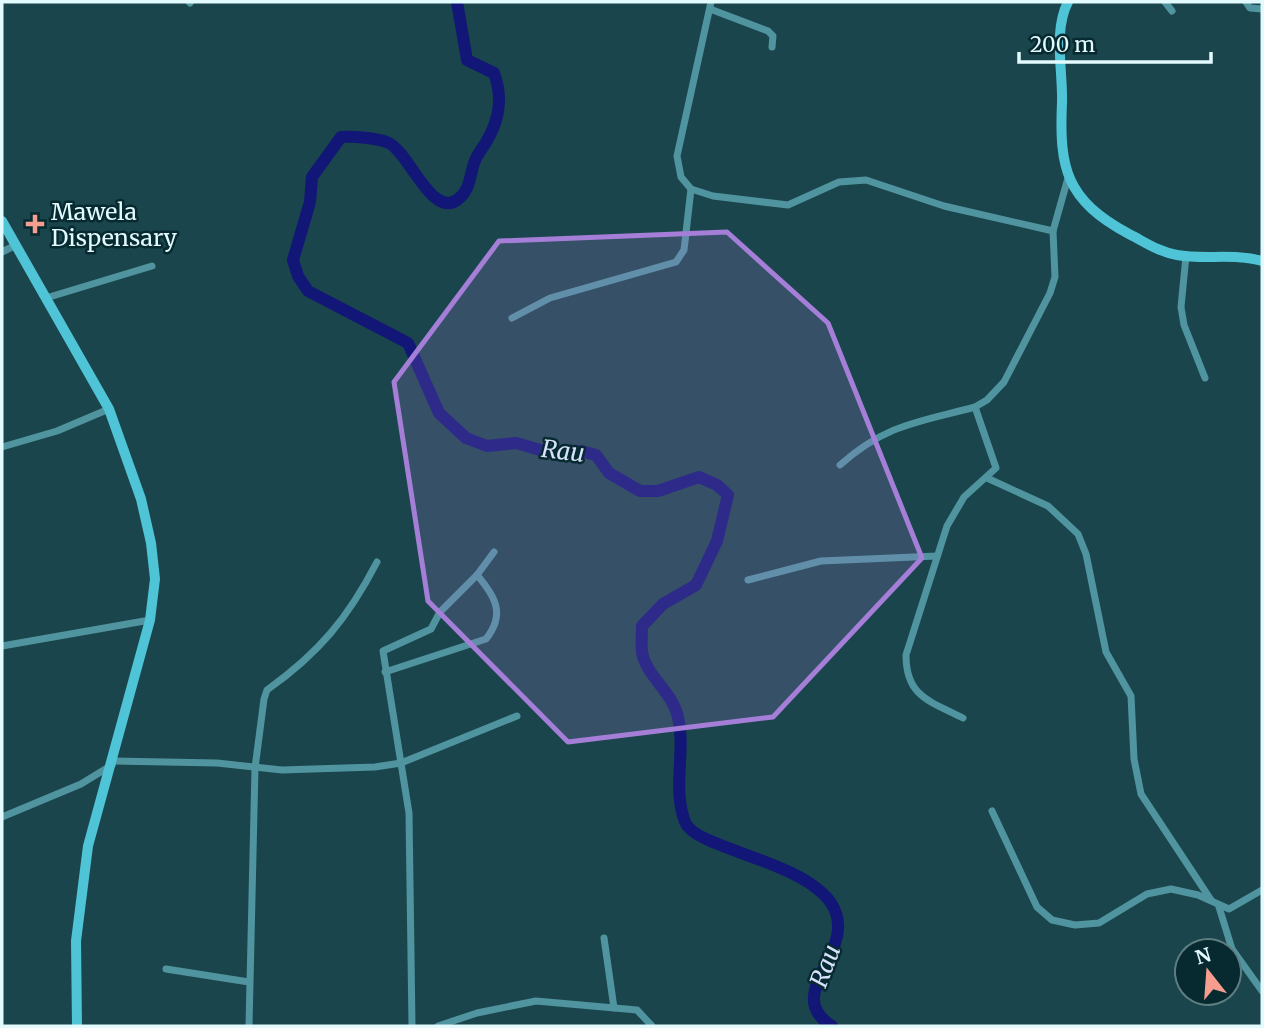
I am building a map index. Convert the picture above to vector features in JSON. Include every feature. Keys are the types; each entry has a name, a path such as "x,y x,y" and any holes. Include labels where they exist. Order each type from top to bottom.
{"street":[{"path":"1068,2 1062,33 1059,134 1068,178 1080,197 1117,228 1162,251 1186,256 1262,261"},
{"path":"1165,2 1172,11"},
{"path":"1246,2 1250,8 1262,9"},
{"path":"772,47 773,36 768,31 711,5 677,156 681,177 691,189 713,195 788,205 839,182 866,180 944,206 1053,231"},
{"path":"840,464 866,443 890,429 975,407 987,400 1004,382 1050,293 1056,258 1053,231 1068,178"},
{"path":"512,318 550,298 677,262 684,250 691,189"},
{"path":"2,221 109,410 141,499 151,543 155,579 150,620 113,763 88,846 77,924 77,1026"},
{"path":"2,252 14,246"},
{"path":"1186,256 1181,307 1184,325 1205,378"},
{"path":"46,298 152,266"},
{"path":"963,718 914,690 906,669 911,634 955,511 964,497 995,471 995,462 975,407"},
{"path":"2,447 57,431 109,410"},
{"path":"988,478 1048,506 1078,534 1090,567 1106,653 1131,696 1134,759 1141,794 1219,907 1232,948 1262,991"},
{"path":"411,1026 409,813 385,672 384,649 431,629 440,612 477,575 494,552"},
{"path":"748,580 821,561 937,556"},
{"path":"249,1026 255,768 267,690 324,644 360,594 377,562"},
{"path":"385,672 486,639 497,620 497,606 494,596 477,575"},
{"path":"2,646 150,620"},
{"path":"2,817 81,784 113,763 349,769 401,763 517,716"},
{"path":"992,811 1037,907 1052,920 1075,925 1099,923 1160,889 1186,891 1212,900"},
{"path":"1219,907 1233,908 1262,890"},
{"path":"604,938 614,1008"},
{"path":"166,969 249,982"},
{"path":"438,1026 477,1013 536,1001 637,1010 652,1026"}],"highlighted area":[{"path":"727,232 828,323 922,558 773,717 568,742 428,601 394,382 499,241"}],"waterway":[{"name":"Rau","path":"457,2 467,60 494,73 499,95 495,125 476,159 466,190 457,200 448,203 439,200 430,193 397,149 389,143 341,137 312,177 310,202 293,260 298,276 308,291 408,343 439,413 466,438 487,446 516,443 558,455 581,451 596,455 609,473 640,491 658,491 699,477 717,485 728,495 717,541 696,585 663,604 642,626 642,652 648,669 670,699 678,717 681,743 679,783 685,822 693,831 708,840 797,876 816,888 831,903 838,920 837,937 814,999 818,1013 832,1026"}],"place":[{"name":"Mawela Dispensary","path":"35,224"}]}
